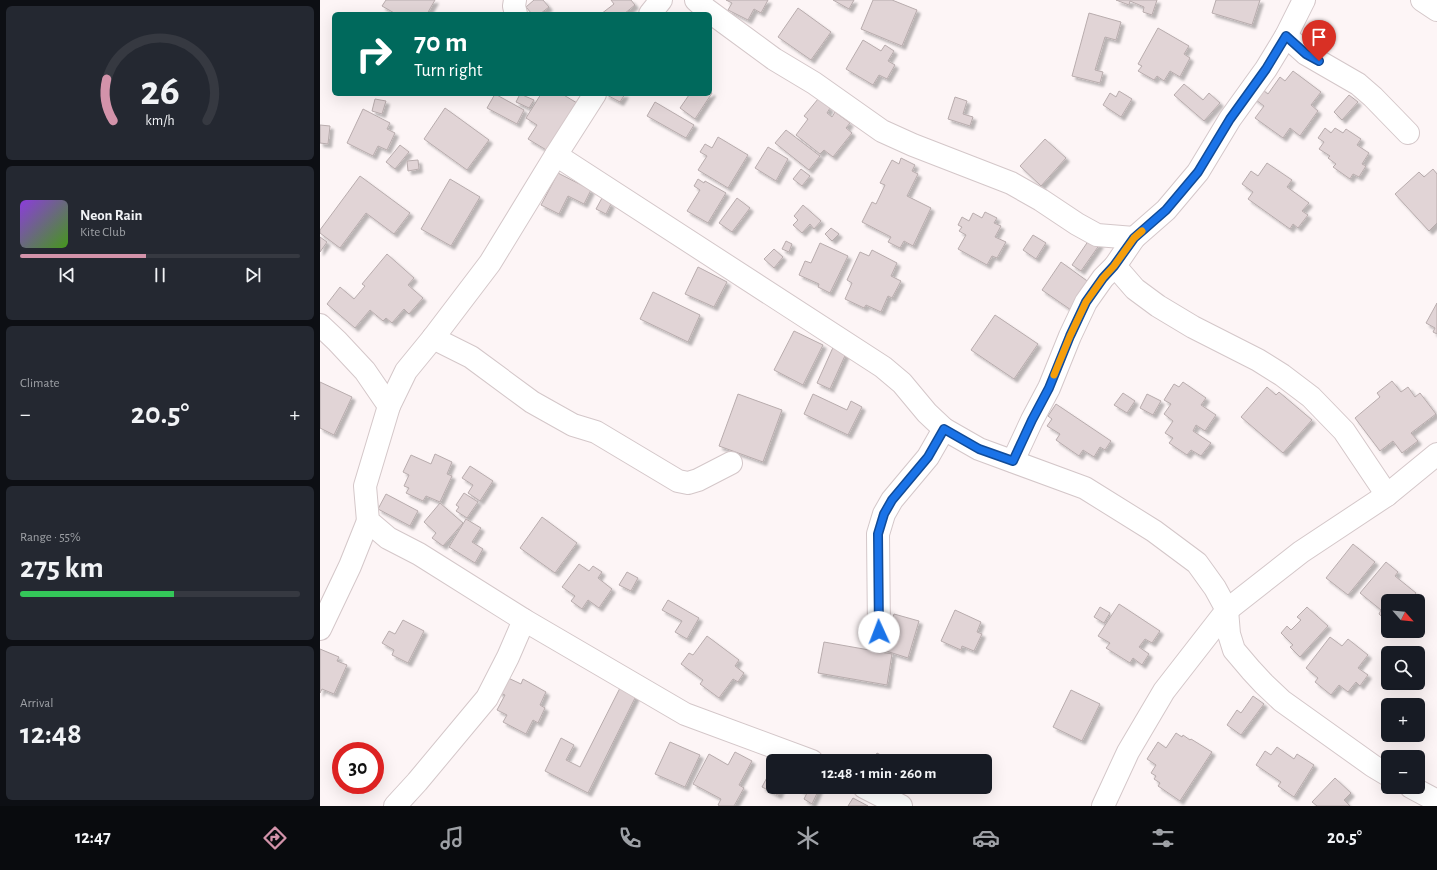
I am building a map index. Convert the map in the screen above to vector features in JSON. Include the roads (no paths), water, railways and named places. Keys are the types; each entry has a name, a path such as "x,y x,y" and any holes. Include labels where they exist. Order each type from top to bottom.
{"street":[{"path":"515,0 514,6 516,12"},
{"path":"652,12 661,0"},
{"path":"696,0 710,12"},
{"path":"1013,461 1049,388 1070,336 1086,302 1134,238 1166,210 1198,172 1230,119 1266,69 1286,36 1304,0"},
{"path":"1422,0 1437,10"},
{"path":"712,13 769,55 882,131 913,145 1011,183 1042,200 1077,224 1097,235 1134,238"},
{"path":"1286,36 1306,54 1358,84 1373,97 1408,133"},
{"path":"320,629 350,566 368,521 365,486 389,406 406,371 490,263 594,96"},
{"path":"556,155 883,367 902,383 927,413 944,429 979,449 1085,488 1154,531 1197,563 1215,588 1227,610 1229,634 1234,650 1264,684 1282,701 1381,771"},
{"path":"1114,266 1135,289 1158,306 1193,327 1258,360 1282,375 1310,397 1344,431 1387,495"},
{"path":"320,325 365,371 389,406"},
{"path":"433,338 471,357 532,402 573,425 596,432 678,481 688,483 698,480 731,463"},
{"path":"879,632 878,534 882,521 892,500 928,457 944,429"},
{"path":"1103,806 1128,752 1164,691 1227,610 1301,552 1387,495 1437,454"},
{"path":"368,521 388,538 419,554 524,620 685,714 793,754"},
{"path":"397,806 487,698 508,657 524,620"},
{"path":"878,794 901,806"},
{"path":"1424,794 1437,801"}]}
